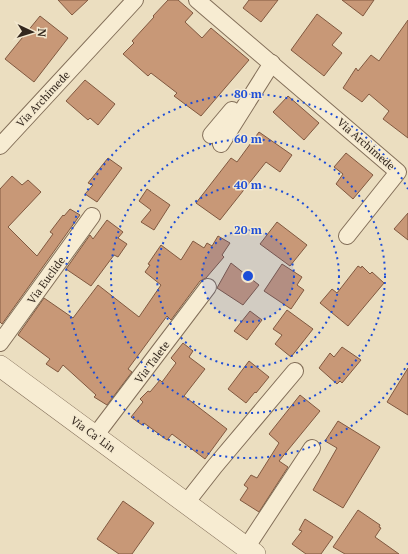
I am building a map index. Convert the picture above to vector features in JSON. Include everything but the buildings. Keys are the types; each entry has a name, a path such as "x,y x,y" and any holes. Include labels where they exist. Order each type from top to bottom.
{"street":[{"name":"Via Archimede","path":"0,146 135,0"},
{"name":"Via Archimede","path":"197,0 398,172 347,236"},
{"path":"216,140 272,63"},
{"name":"Via Euclide","path":"0,343 92,216"},
{"name":"Via Talete","path":"95,436 208,287"},
{"name":"Via Ca' Lin","path":"0,366 251,551 312,448"},
{"path":"186,503 295,371"}]}
